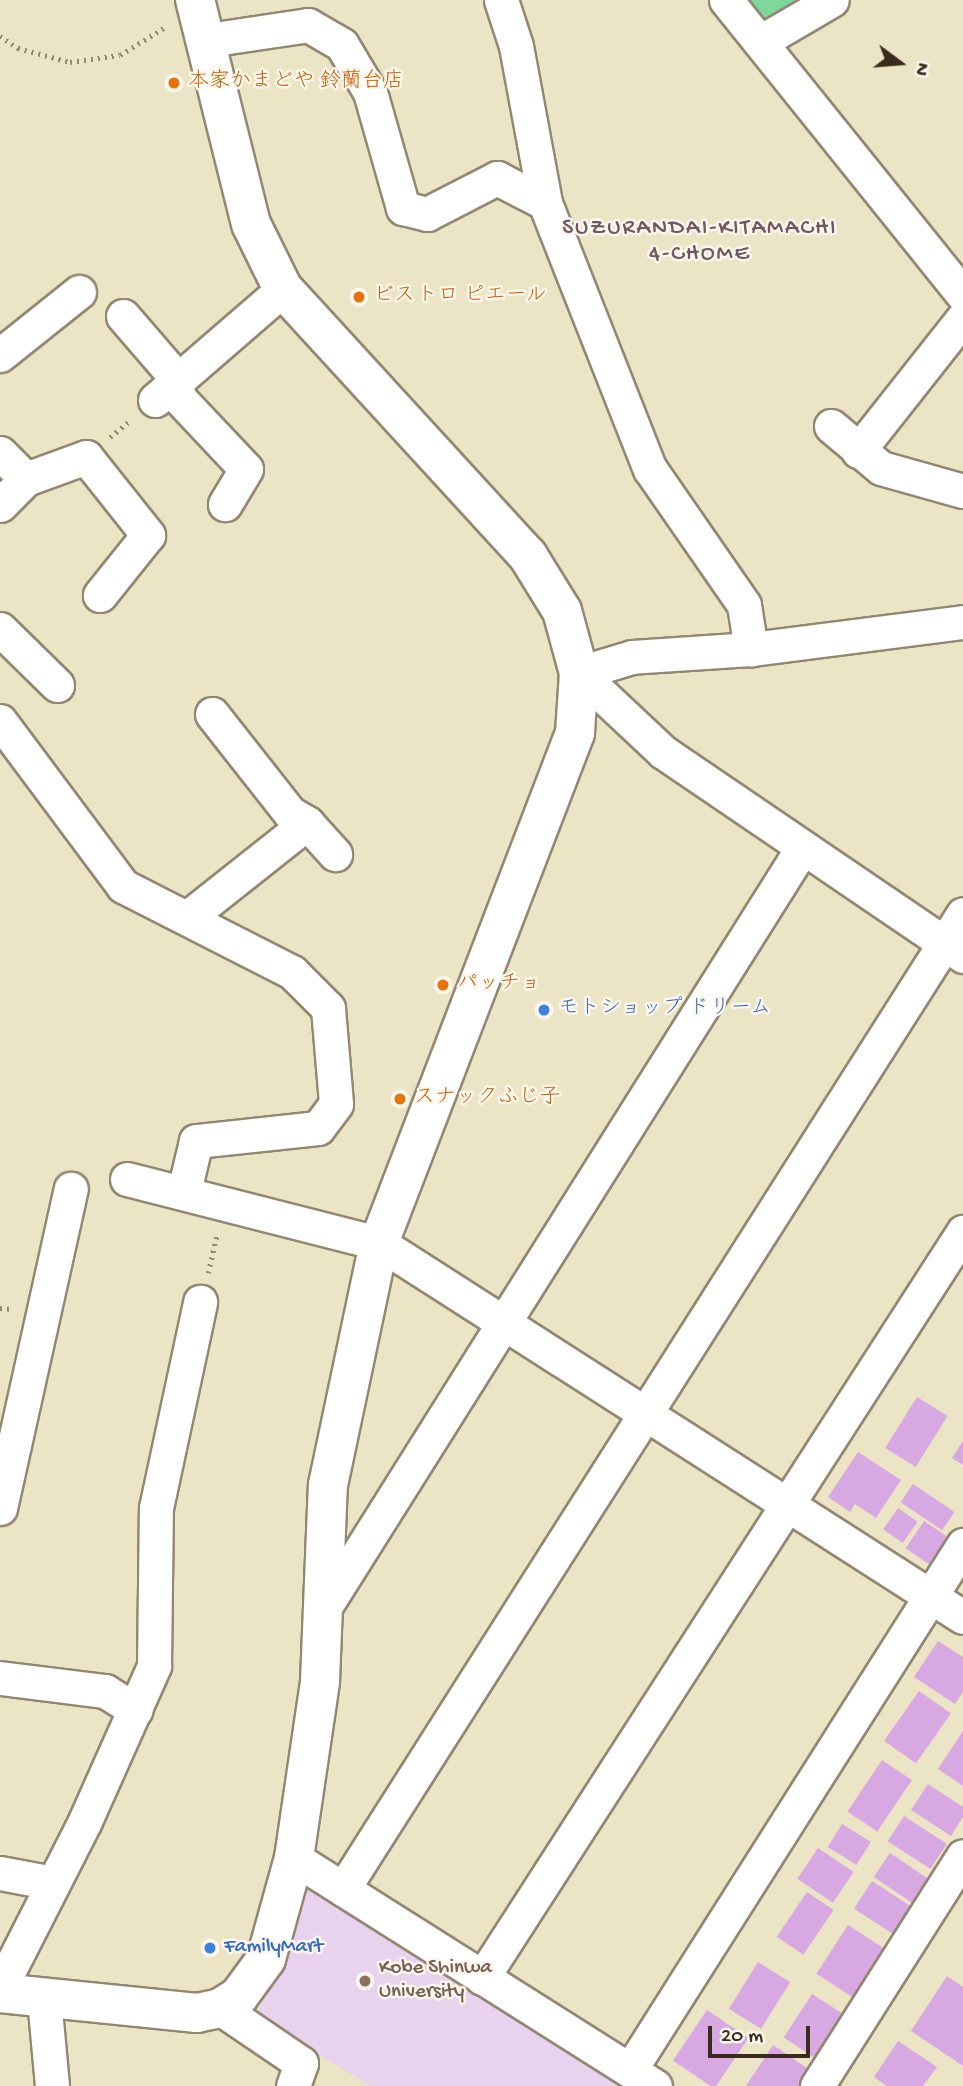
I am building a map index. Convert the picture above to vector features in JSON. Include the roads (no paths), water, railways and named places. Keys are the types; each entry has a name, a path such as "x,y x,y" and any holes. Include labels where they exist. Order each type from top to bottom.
{"street":[{"path":"501,0 516,46 545,203 650,470 744,605 751,649"},
{"path":"726,0 963,295"},
{"path":"760,42 832,0"},
{"path":"200,1302 156,1508 154,1666 0,1990 44,1999 173,2013 220,2008 239,1996 266,1959 294,1858 320,1681 328,1485 379,1243 575,733 579,673 562,611 528,556 283,289 251,224 200,17 308,25 342,45 370,92 403,208 428,214 497,178 545,203"},
{"path":"165,392 283,289"},
{"path":"0,355 79,292"},
{"path":"123,316 172,373 165,392"},
{"path":"858,450 963,318"},
{"path":"165,392 180,399 246,469 225,504"},
{"path":"831,426 881,468 963,491"},
{"path":"0,453 26,479"},
{"path":"0,505 26,479 86,457 148,535 100,595"},
{"path":"579,673 632,657 751,649 963,622"},
{"path":"0,629 57,685"},
{"path":"579,673 663,752 953,949"},
{"path":"212,714 290,813 307,823 335,854"},
{"path":"0,721 123,886 292,972 328,1008 336,1104 318,1128 196,1141 184,1191"},
{"path":"187,918 307,823"},
{"path":"323,1609 504,1326 803,847"},
{"path":"343,1889 643,1413 953,949 963,914"},
{"path":"127,1180 184,1191 379,1243 504,1326 963,1617"},
{"path":"0,1508 71,1189"},
{"path":"482,1978 790,1506 963,1232"},
{"path":"294,1858 643,2078 963,1545"},
{"path":"0,1678 105,1691 135,1710"},
{"path":"817,2086 963,1856"},
{"path":"0,1873 53,1883"},
{"path":"44,1999 52,2086"},
{"path":"220,2008 301,2063 293,2086"}],"place":[{"name":"本家かまどや 鈴蘭台店","path":"174,83"},
{"name":"ビストロ ピエール","path":"359,297"},
{"name":"パッチョ","path":"443,985"},
{"name":"モトショップ ドリーム","path":"544,1010"},
{"name":"スナックふじ子","path":"400,1099"},
{"name":"FamilyMart","path":"210,1948"},
{"name":"Kobe Shinwa University","path":"365,1981"}],"district":[{"name":"SUZURANDAI-KITAMACHI 4-CHOME","path":"700,242"}]}
